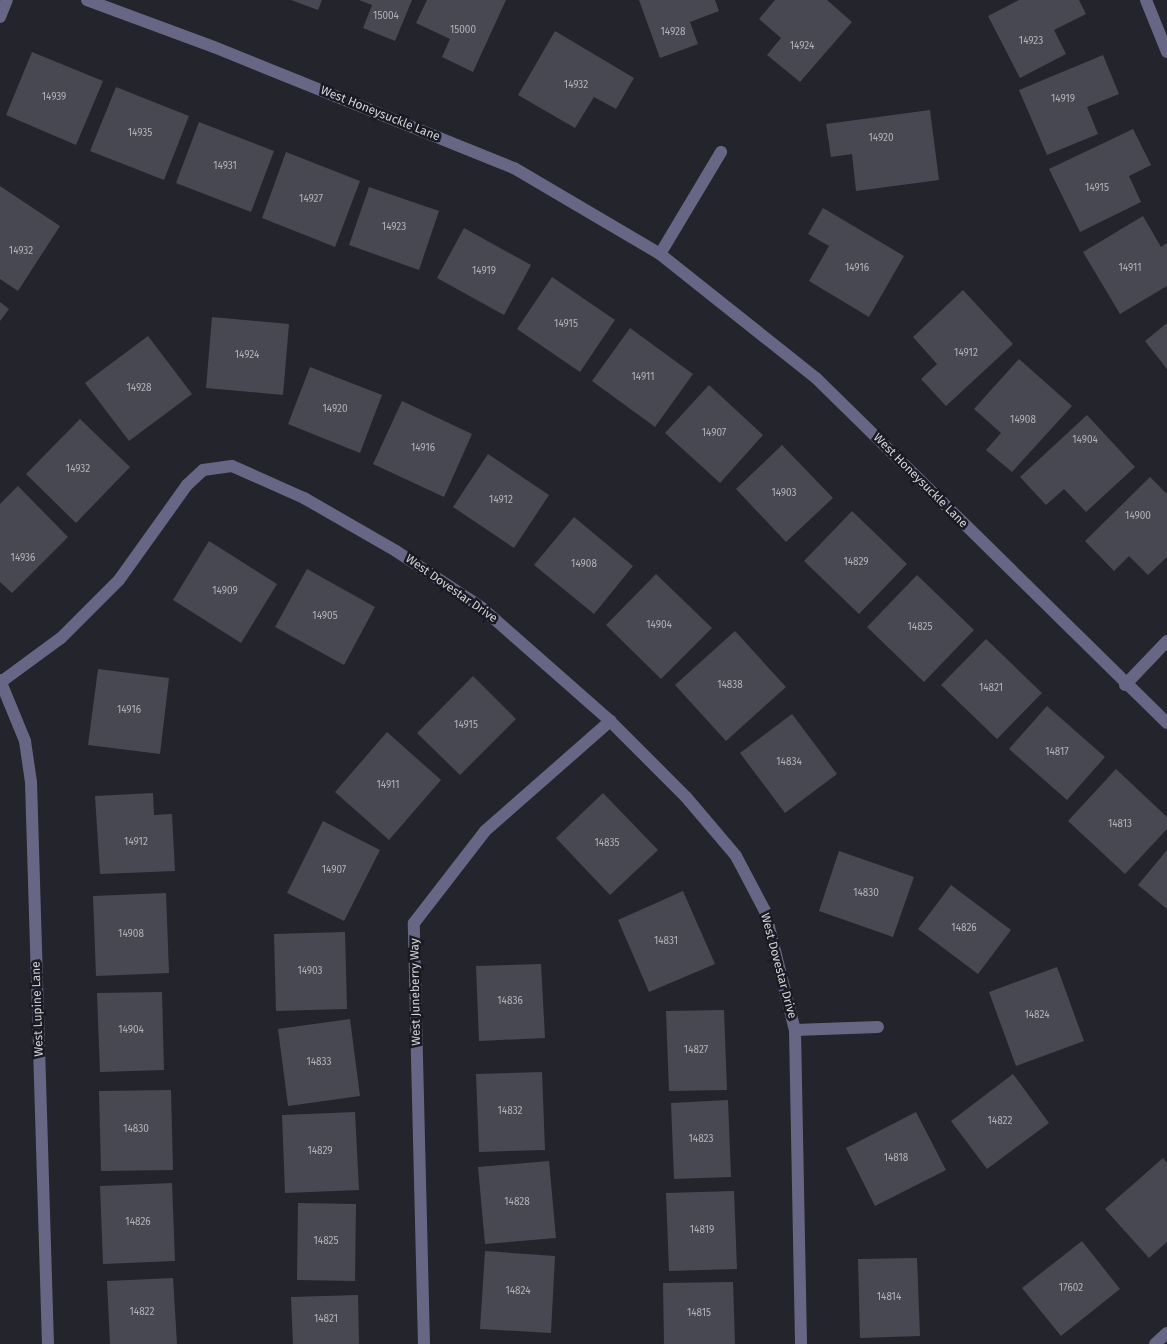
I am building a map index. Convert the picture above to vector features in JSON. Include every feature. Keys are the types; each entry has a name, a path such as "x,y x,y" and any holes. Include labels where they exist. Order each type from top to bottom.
{"street":[{"path":"0,17 7,0"},
{"name":"West Honeysuckle Lane","path":"87,0 214,47 514,168 660,254 816,378 1125,684 1167,723"},
{"path":"1146,0 1167,52"},
{"path":"660,254 721,152"},
{"name":"West Dovestar Drive","path":"1,681 61,638 119,580 188,485 203,470 232,466 304,498 396,551 474,603 610,721 686,797 736,856 765,911 795,1030 801,1344"},
{"path":"1125,684 1167,641"},
{"name":"West Lupine Lane","path":"1,681 25,741 31,782 48,1344"},
{"name":"West Juneberry Way","path":"424,1344 414,923 485,831 610,721"},
{"name":"West Dovestar Drive","path":"795,1030 878,1027"},
{"path":"1156,1344 1167,1333"}],"building":[{"path":"291,0 322,0 318,10"},
{"path":"359,0 412,0 395,41 363,28 372,5"},
{"path":"427,0 506,0 473,72 442,57 450,39 416,23"},
{"path":"639,0 715,0 719,11 690,22 698,44 660,58"},
{"path":"775,0 827,0 852,22 800,82 767,55 781,38 759,19"},
{"path":"1019,0 1079,0 1086,14 1054,30 1066,54 1020,78 988,16"},
{"path":"555,31 634,78 616,109 594,97 575,128 518,95"},
{"path":"32,52 103,81 76,145 6,115"},
{"path":"1103,55 1119,94 1087,107 1098,134 1047,155 1019,90"},
{"path":"116,87 189,116 164,180 90,151"},
{"path":"930,110 939,180 856,191 852,154 831,157 826,124"},
{"path":"199,122 274,151 251,212 176,183"},
{"path":"1133,129 1151,165 1129,176 1141,202 1080,232 1049,169"},
{"path":"286,152 360,181 335,247 262,218"},
{"path":"0,186 60,226 18,291 0,279"},
{"path":"369,187 439,211 419,270 349,245"},
{"path":"823,208 904,256 869,317 809,281 829,246 808,234"},
{"path":"1143,216 1161,247 1167,243 1167,286 1120,314 1083,252"},
{"path":"464,228 531,265 504,315 437,278"},
{"path":"552,277 615,320 580,372 517,329"},
{"path":"963,290 1013,344 946,406 921,379 937,364 913,337"},
{"path":"0,302 9,309 0,321"},
{"path":"212,317 289,324 283,395 206,388"},
{"path":"1167,323 1167,369 1145,341"},
{"path":"630,328 693,374 655,427 592,381"},
{"path":"148,336 192,394 129,441 85,383"},
{"path":"1019,359 1072,406 1012,472 986,450 1001,433 974,409"},
{"path":"310,367 382,395 360,453 288,424"},
{"path":"709,385 763,435 720,483 665,433"},
{"path":"402,401 472,434 444,497 373,464"},
{"path":"1087,415 1135,467 1086,512 1064,489 1046,505 1020,477"},
{"path":"80,419 130,467 76,523 26,474"},
{"path":"782,445 833,498 786,542 736,489"},
{"path":"488,454 549,495 514,548 453,507"},
{"path":"1150,477 1167,494 1167,557 1148,575 1129,556 1114,571 1085,541"},
{"path":"18,486 68,537 12,593 0,582 0,504"},
{"path":"852,511 907,564 859,614 804,561"},
{"path":"574,517 633,566 594,614 534,565"},
{"path":"209,541 277,584 241,643 173,600"},
{"path":"307,569 375,607 344,665 275,627"},
{"path":"656,574 712,628 661,679 606,625"},
{"path":"917,575 974,630 924,682 867,627"},
{"path":"735,631 786,687 726,741 675,685"},
{"path":"986,639 1042,693 997,739 941,685"},
{"path":"98,669 169,678 160,754 88,745"},
{"path":"473,676 516,719 460,775 417,733"},
{"path":"1047,706 1105,757 1067,800 1009,749"},
{"path":"792,714 837,774 785,813 740,753"},
{"path":"387,732 441,780 389,840 335,792"},
{"path":"1116,769 1167,817 1167,829 1125,874 1068,821"},
{"path":"153,793 154,815 172,814 175,871 100,874 95,796"},
{"path":"603,793 658,850 610,895 556,838"},
{"path":"323,821 380,850 344,921 287,893"},
{"path":"1167,850 1167,909 1138,885"},
{"path":"839,851 914,877 893,937 819,911"},
{"path":"951,885 1011,930 978,974 918,929"},
{"path":"683,891 715,964 649,992 618,920"},
{"path":"166,893 169,973 96,976 93,896"},
{"path":"345,932 347,1009 276,1011 274,934"},
{"path":"541,964 545,1038 479,1041 476,966"},
{"path":"1057,967 1084,1041 1016,1066 989,992"},
{"path":"162,992 164,1070 100,1072 97,993"},
{"path":"724,1010 727,1090 669,1091 666,1011"},
{"path":"350,1019 360,1096 288,1106 278,1029"},
{"path":"542,1072 545,1150 479,1152 476,1074"},
{"path":"1013,1074 1049,1123 987,1169 951,1121"},
{"path":"171,1090 173,1170 101,1171 99,1091"},
{"path":"728,1100 731,1177 674,1179 671,1103"},
{"path":"355,1112 359,1190 285,1193 282,1115"},
{"path":"916,1112 946,1170 875,1206 846,1148"},
{"path":"1163,1158 1167,1163 1167,1242 1149,1258 1105,1209"},
{"path":"549,1161 556,1238 485,1244 478,1167"},
{"path":"172,1183 175,1261 103,1264 100,1186"},
{"path":"734,1191 737,1269 669,1271 666,1193"},
{"path":"298,1203 356,1204 355,1281 297,1280"},
{"path":"1082,1241 1120,1289 1061,1336 1022,1288"},
{"path":"485,1251 555,1256 551,1333 480,1329"},
{"path":"917,1258 920,1336 860,1338 858,1259"},
{"path":"173,1278 177,1344 110,1344 107,1281"},
{"path":"733,1282 735,1344 664,1344 663,1283"},
{"path":"358,1295 359,1344 293,1344 291,1297"}]}
